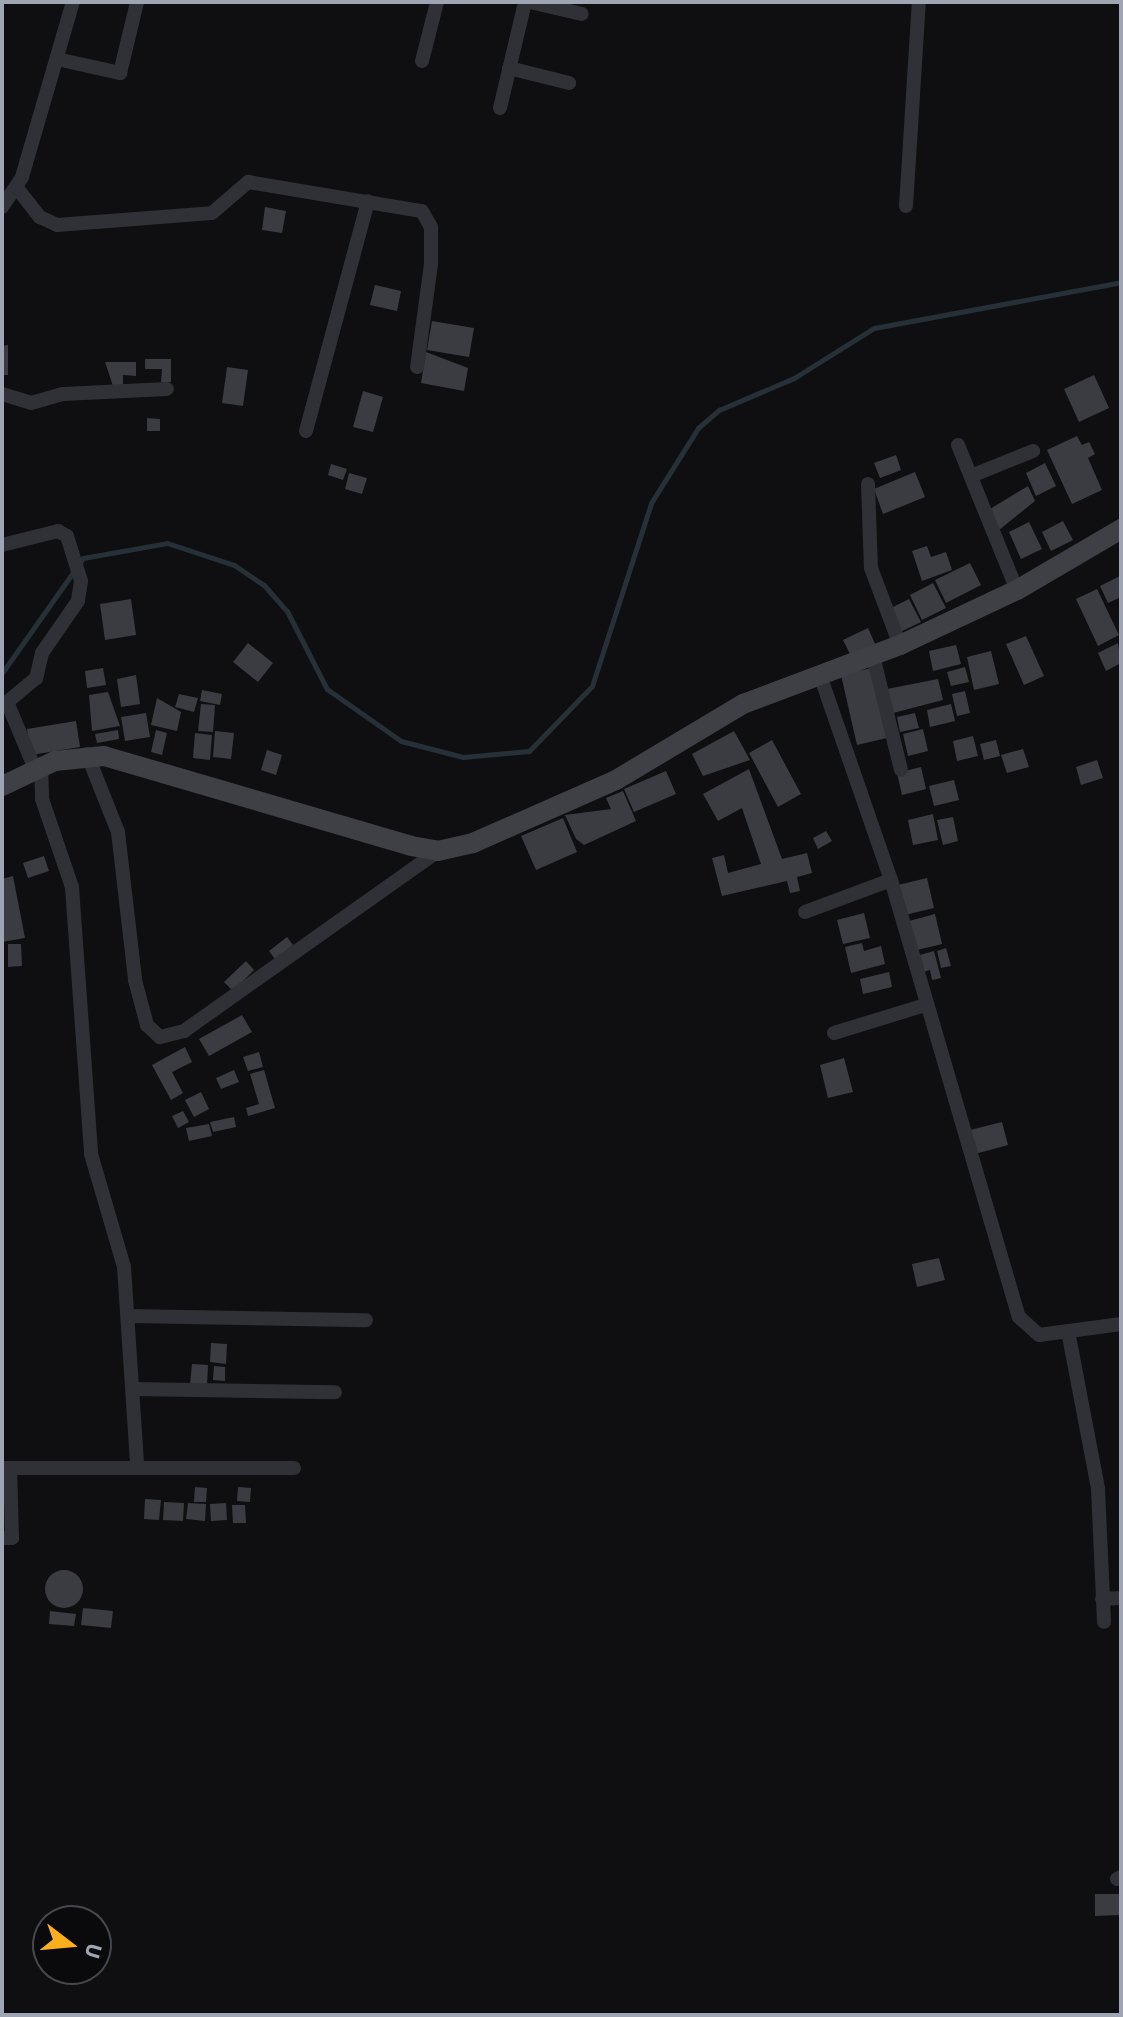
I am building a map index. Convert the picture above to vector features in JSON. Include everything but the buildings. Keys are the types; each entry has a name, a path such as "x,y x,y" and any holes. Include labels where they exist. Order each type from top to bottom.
{"street":[{"path":"2,207 17,188 73,2"},
{"path":"57,59 120,73 137,2"},
{"path":"422,61 437,2"},
{"path":"500,108 527,2 582,14"},
{"path":"906,206 919,2"},
{"path":"509,68 569,83"},
{"path":"17,188 40,217 57,225 212,213 248,182 422,211 430,221 417,367"},
{"path":"306,431 368,201"},
{"path":"2,394 31,403 54,395 167,389"},
{"path":"958,445 1017,590"},
{"path":"971,476 1033,451"},
{"path":"868,484 871,568 900,645"},
{"path":"87,754 118,832 135,980 147,1025 160,1037 184,1031 438,851 516,827 616,780 743,704 821,678 900,645 1017,590 1121,529"},
{"path":"2,545 42,530 67,536 76,560 78,601 42,653 36,678 7,702 38,767 42,799 72,887 91,1154 121,1251 137,1464"},
{"path":"873,656 901,770"},
{"path":"821,678 891,880 925,1005 1019,1317 1039,1335 1121,1324"},
{"path":"2,786 38,767 87,754 438,851"},
{"path":"805,912 891,880"},
{"path":"834,1033 925,1005"},
{"path":"128,1316 366,1320"},
{"path":"1068,1331 1098,1489 1104,1622"},
{"path":"133,1389 335,1392"},
{"path":"9,1542 6,1468 137,1464 294,1468"},
{"path":"1102,1599 1121,1598"}],"waterway":[{"path":"2,673 83,558 167,543 234,565 264,585 287,611 327,689 401,741 463,757 529,751 592,686 651,503 698,428 719,410 794,378 874,328 1121,282"}]}
